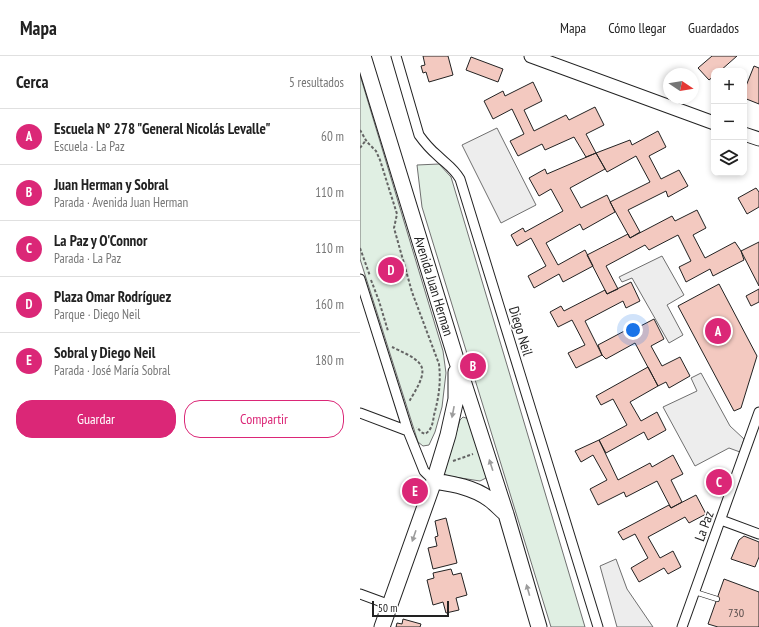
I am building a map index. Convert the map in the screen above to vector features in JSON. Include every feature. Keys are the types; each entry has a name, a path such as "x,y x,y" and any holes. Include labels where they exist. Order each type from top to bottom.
{"main road":[{"name":"Avenida Juan Herman","path":"365,57 456,359 506,514 539,627"},
{"path":"382,627 434,481 448,435 456,399 456,359"},
{"path":"434,481 470,489 488,498 506,514"}],"street":[{"name":"Diego Neil","path":"396,56 419,135 436,155 455,171 460,179 598,627"},
{"path":"531,56 711,122"},
{"path":"747,135 759,139"},
{"path":"360,279 408,431 424,471 434,481"},
{"name":"La Paz","path":"682,627 759,412"},
{"path":"360,413 408,431"},
{"path":"721,520 759,534"},
{"path":"360,594 390,605"}],"lane":[{"path":"695,592 717,600"}],"path":[{"path":"360,130 366,140 376,151 380,160 397,214 394,228 412,292 439,364 439,397 432,427 429,432 425,434 417,427 415,421"},
{"path":"360,148 366,140"},
{"path":"360,248 379,301 388,332"},
{"path":"394,354 392,347 420,363 422,369 419,385 409,403 407,396"},
{"path":"449,463 478,452"}],"green space":[{"path":"360,75 443,351 446,373 442,407 435,432 429,445 423,446 418,442 360,259"},
{"path":"439,164 451,177 585,627 551,627 422,207 417,165"},
{"path":"463,417 469,419 486,474 486,478 480,481 444,474 460,420"}],"shaded area":[{"path":"497,128 536,205 501,223 462,145"},
{"path":"662,256 684,295 667,305 683,335 669,343 632,278 622,282 619,277"},
{"path":"701,373 730,426 744,439 740,452 729,448 695,466 663,407 697,391 691,378"},
{"path":"616,559 627,589 653,627 617,627 600,566"}],"building":[{"path":"423,56 448,56 453,75 429,82 426,72 423,73 421,66 425,65"},
{"path":"712,56 737,56 723,68 711,68 711,78 709,80 698,68"},
{"path":"471,57 503,69 498,82 466,70"},
{"path":"754,66 759,68 759,104 747,99 747,84"},
{"path":"533,82 542,101 524,110 534,131 566,115 569,120 595,107 604,125 586,134 596,153 586,157 574,137 545,150 542,144 518,156 510,141 524,134 512,109 493,119 484,101 503,91 505,96"},
{"path":"658,131 666,147 649,156 661,179 679,170 688,186 668,197 666,191 628,210 640,232 630,238 610,202 650,182 636,156 607,172 596,153 630,140 632,145"},
{"path":"596,153 605,169 570,188 581,208 607,195 615,212 583,230 580,224 546,243 558,265 585,250 593,266 563,282 559,274 534,288 528,276 546,266 531,238 517,246 511,235 523,228 525,232 563,211 551,189 539,196 529,178 545,169 547,174"},
{"path":"756,188 759,192 759,207 747,214 738,198"},
{"path":"697,210 706,228 693,235 705,258 735,242 741,251 744,260 713,276 710,269 686,282 679,267 691,261 678,235 649,250 645,245 606,266 618,289 607,294 587,255 628,234 630,238 672,216 675,221"},
{"path":"759,242 759,286 741,251"},
{"path":"631,282 640,301 626,308 623,301 585,321 602,355 576,368 568,353 585,345 572,320 558,327 550,312 561,306 564,311 605,290 607,294"},
{"path":"719,284 757,356 741,408 734,411 678,306"},
{"path":"759,289 759,302 751,306 746,296"},
{"path":"654,319 664,339 651,346 662,366 680,357 690,376 669,388 666,382 658,386 635,343 606,359 602,355 598,345 630,328 631,331"},
{"path":"648,367 658,386 630,402 641,421 657,412 666,430 648,440 644,432 606,453 599,440 627,425 613,399 601,405 596,396"},
{"path":"599,440 618,480 650,463 652,467 673,455 683,474 671,480 682,502 671,508 657,481 626,497 624,492 598,505 590,489 607,480 593,455 581,462 575,451"},
{"path":"696,495 706,514 689,523 685,517 648,537 660,558 673,551 681,567 668,574 664,568 639,582 631,568 648,558 635,534 623,540 618,532 669,505 671,508"},
{"path":"446,518 457,563 433,569 428,548 437,546 435,537 438,536 435,521"},
{"path":"744,536 759,542 759,557 755,567 731,559 739,540"},
{"path":"451,569 453,575 461,573 467,595 456,598 459,610 446,613 443,602 433,605 427,580 434,578 433,573"},
{"path":"724,579 759,592 759,627 718,627 708,624"},
{"path":"403,619 421,624 420,627 396,627 397,623 402,624"}],"place":[{"name":"Plaza Omar Rodríguez","path":"391,270"},
{"name":"Escuela N° 278 \"General Nicolás Levalle\"","path":"718,331"},
{"name":"Juan Herman y Sobral","path":"473,366"},
{"name":"La Paz y O'Connor","path":"719,482"},
{"name":"Sobral y Diego Neil","path":"415,491"}]}
